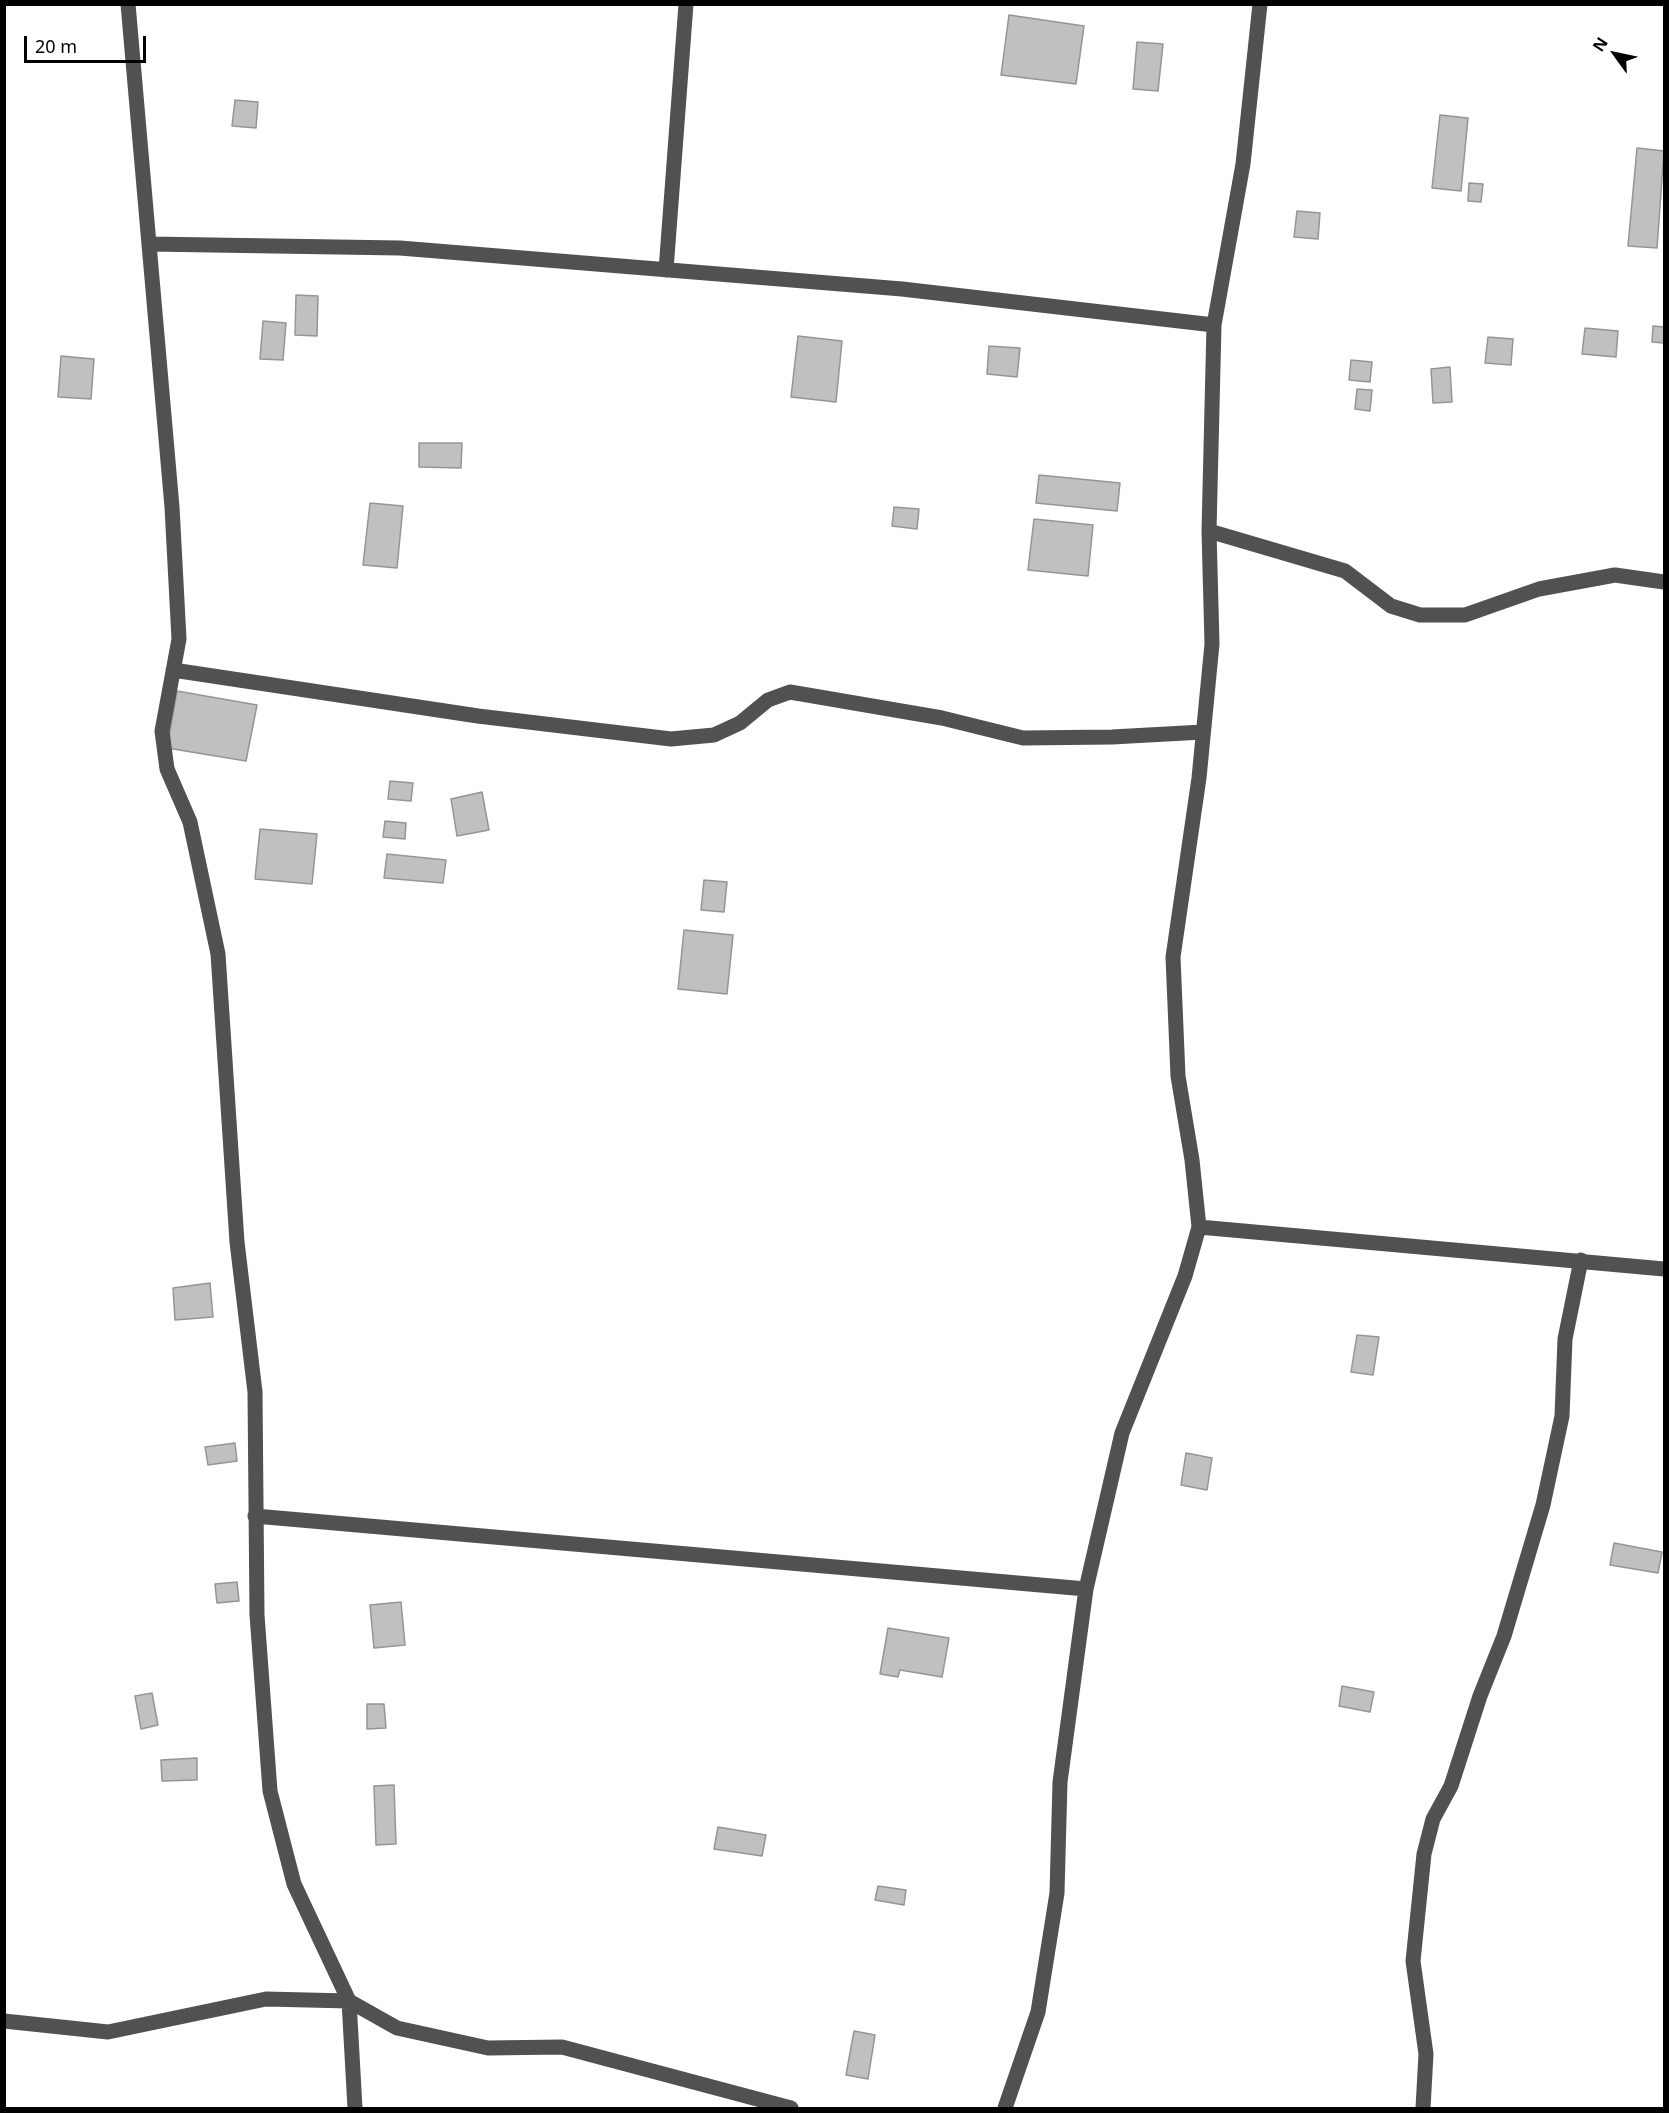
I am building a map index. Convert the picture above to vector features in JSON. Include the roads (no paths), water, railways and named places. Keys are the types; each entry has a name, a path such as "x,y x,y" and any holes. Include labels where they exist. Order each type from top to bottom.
{"street":[{"path":"128,4 172,507 179,639 162,731 167,769 190,822 218,954 237,1242 255,1392 257,1615 270,1791 294,1884 349,2001 355,2109"},
{"path":"666,270 686,4"},
{"path":"1005,2109 1038,2012 1056,1893 1060,1782 1086,1589 1122,1432 1185,1276 1199,1227 1192,1160 1178,1076 1173,957 1203,732 1212,644 1209,531 1214,325 1243,164 1260,4"},
{"path":"149,244 400,248 902,289 1214,325"},
{"path":"1209,531 1345,571 1390,606 1420,615 1465,615 1539,589 1615,575 1665,582"},
{"path":"173,670 478,716 671,739 714,735 740,723 768,700 790,692 942,718 1023,738 1112,737 1203,732"},
{"path":"1199,1227 1665,1269"},
{"path":"1423,2109 1426,2054 1413,1961 1424,1854 1433,1819 1451,1786 1480,1696 1503,1636 1543,1505 1562,1416 1565,1339 1581,1260"},
{"path":"255,1516 1086,1589"},
{"path":"4,2021 108,2032 266,1999 349,2001 397,2028 488,2048 561,2047 791,2109"}]}
